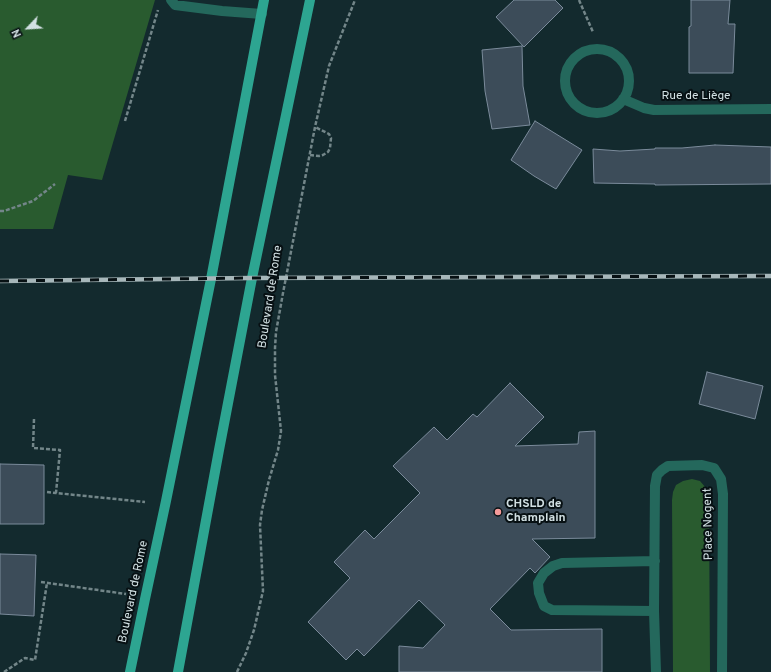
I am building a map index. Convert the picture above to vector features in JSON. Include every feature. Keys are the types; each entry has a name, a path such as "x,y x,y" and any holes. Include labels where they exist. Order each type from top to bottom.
{"main road":[{"name":"Boulevard de Rome","path":"130,672 182,424 264,0"},
{"name":"Boulevard de Rome","path":"178,672 248,301 310,0"}],"street":[{"path":"170,0 175,5 262,14"},
{"path":"595,48 605,49 614,54 622,60 627,69 629,79 628,90 623,99 615,107 605,112 594,113 583,110 574,104 567,95 564,84 565,73 569,63 585,50 595,48"},
{"name":"Rue de Liège","path":"623,99 644,108 654,110 771,109"},
{"name":"Place Nogent","path":"656,672 654,611 654,486 657,475 668,466 702,465 714,468 721,479 723,494 722,672"},
{"path":"654,611 552,610 544,606 539,593 538,583 544,573 553,566 562,563 655,561"}],"path":[{"name":"Boulevard de Rome","path":"237,672 246,653 254,630 262,591 260,525 262,510 278,450 281,431 275,375 275,348 282,293 329,66 355,0"},
{"path":"579,0 593,32"},
{"path":"125,121 159,8"},
{"path":"310,155 323,155 328,152 330,148 331,138 329,134 316,127"},
{"path":"0,211 33,201 54,184"},
{"path":"34,419 33,448 60,450 56,493"},
{"path":"47,492 145,502"},
{"path":"41,582 126,594"},
{"path":"4,672 25,658 34,660 47,583"}],"green space":[{"path":"0,0 155,0 102,180 68,175 53,229 0,229"},
{"path":"692,479 700,481 706,488 709,498 710,672 673,672 672,500 676,485 683,481"}],"building":[{"path":"514,0 555,0 563,8 524,47 496,17"},
{"path":"691,0 730,0 728,24 735,24 733,73 689,73 689,27 691,26"},
{"path":"522,46 523,86 530,125 492,129 485,91 482,50"},
{"path":"535,121 582,150 556,189 511,160"},
{"path":"715,145 771,147 771,184 655,185 594,183 593,149 620,151"},
{"path":"707,372 763,386 755,419 699,404"},
{"name":"CHSLD de Champlain","path":"510,383 544,417 515,446 578,444 579,432 595,431 595,538 532,539 550,557 535,573 530,568 490,609 511,630 602,629 602,672 399,672 399,646 423,648 445,625 419,600 364,656 357,649 346,660 308,622 350,578 334,562 365,530 374,539 420,493 393,466 434,427 447,440 473,414 477,417"},
{"path":"0,464 44,465 44,524 0,524"},
{"path":"0,554 36,555 34,616 0,614"}],"railway":[{"path":"0,281 252,278 771,276"}],"place":[{"name":"CHSLD de Champlain","path":"498,512"}]}
